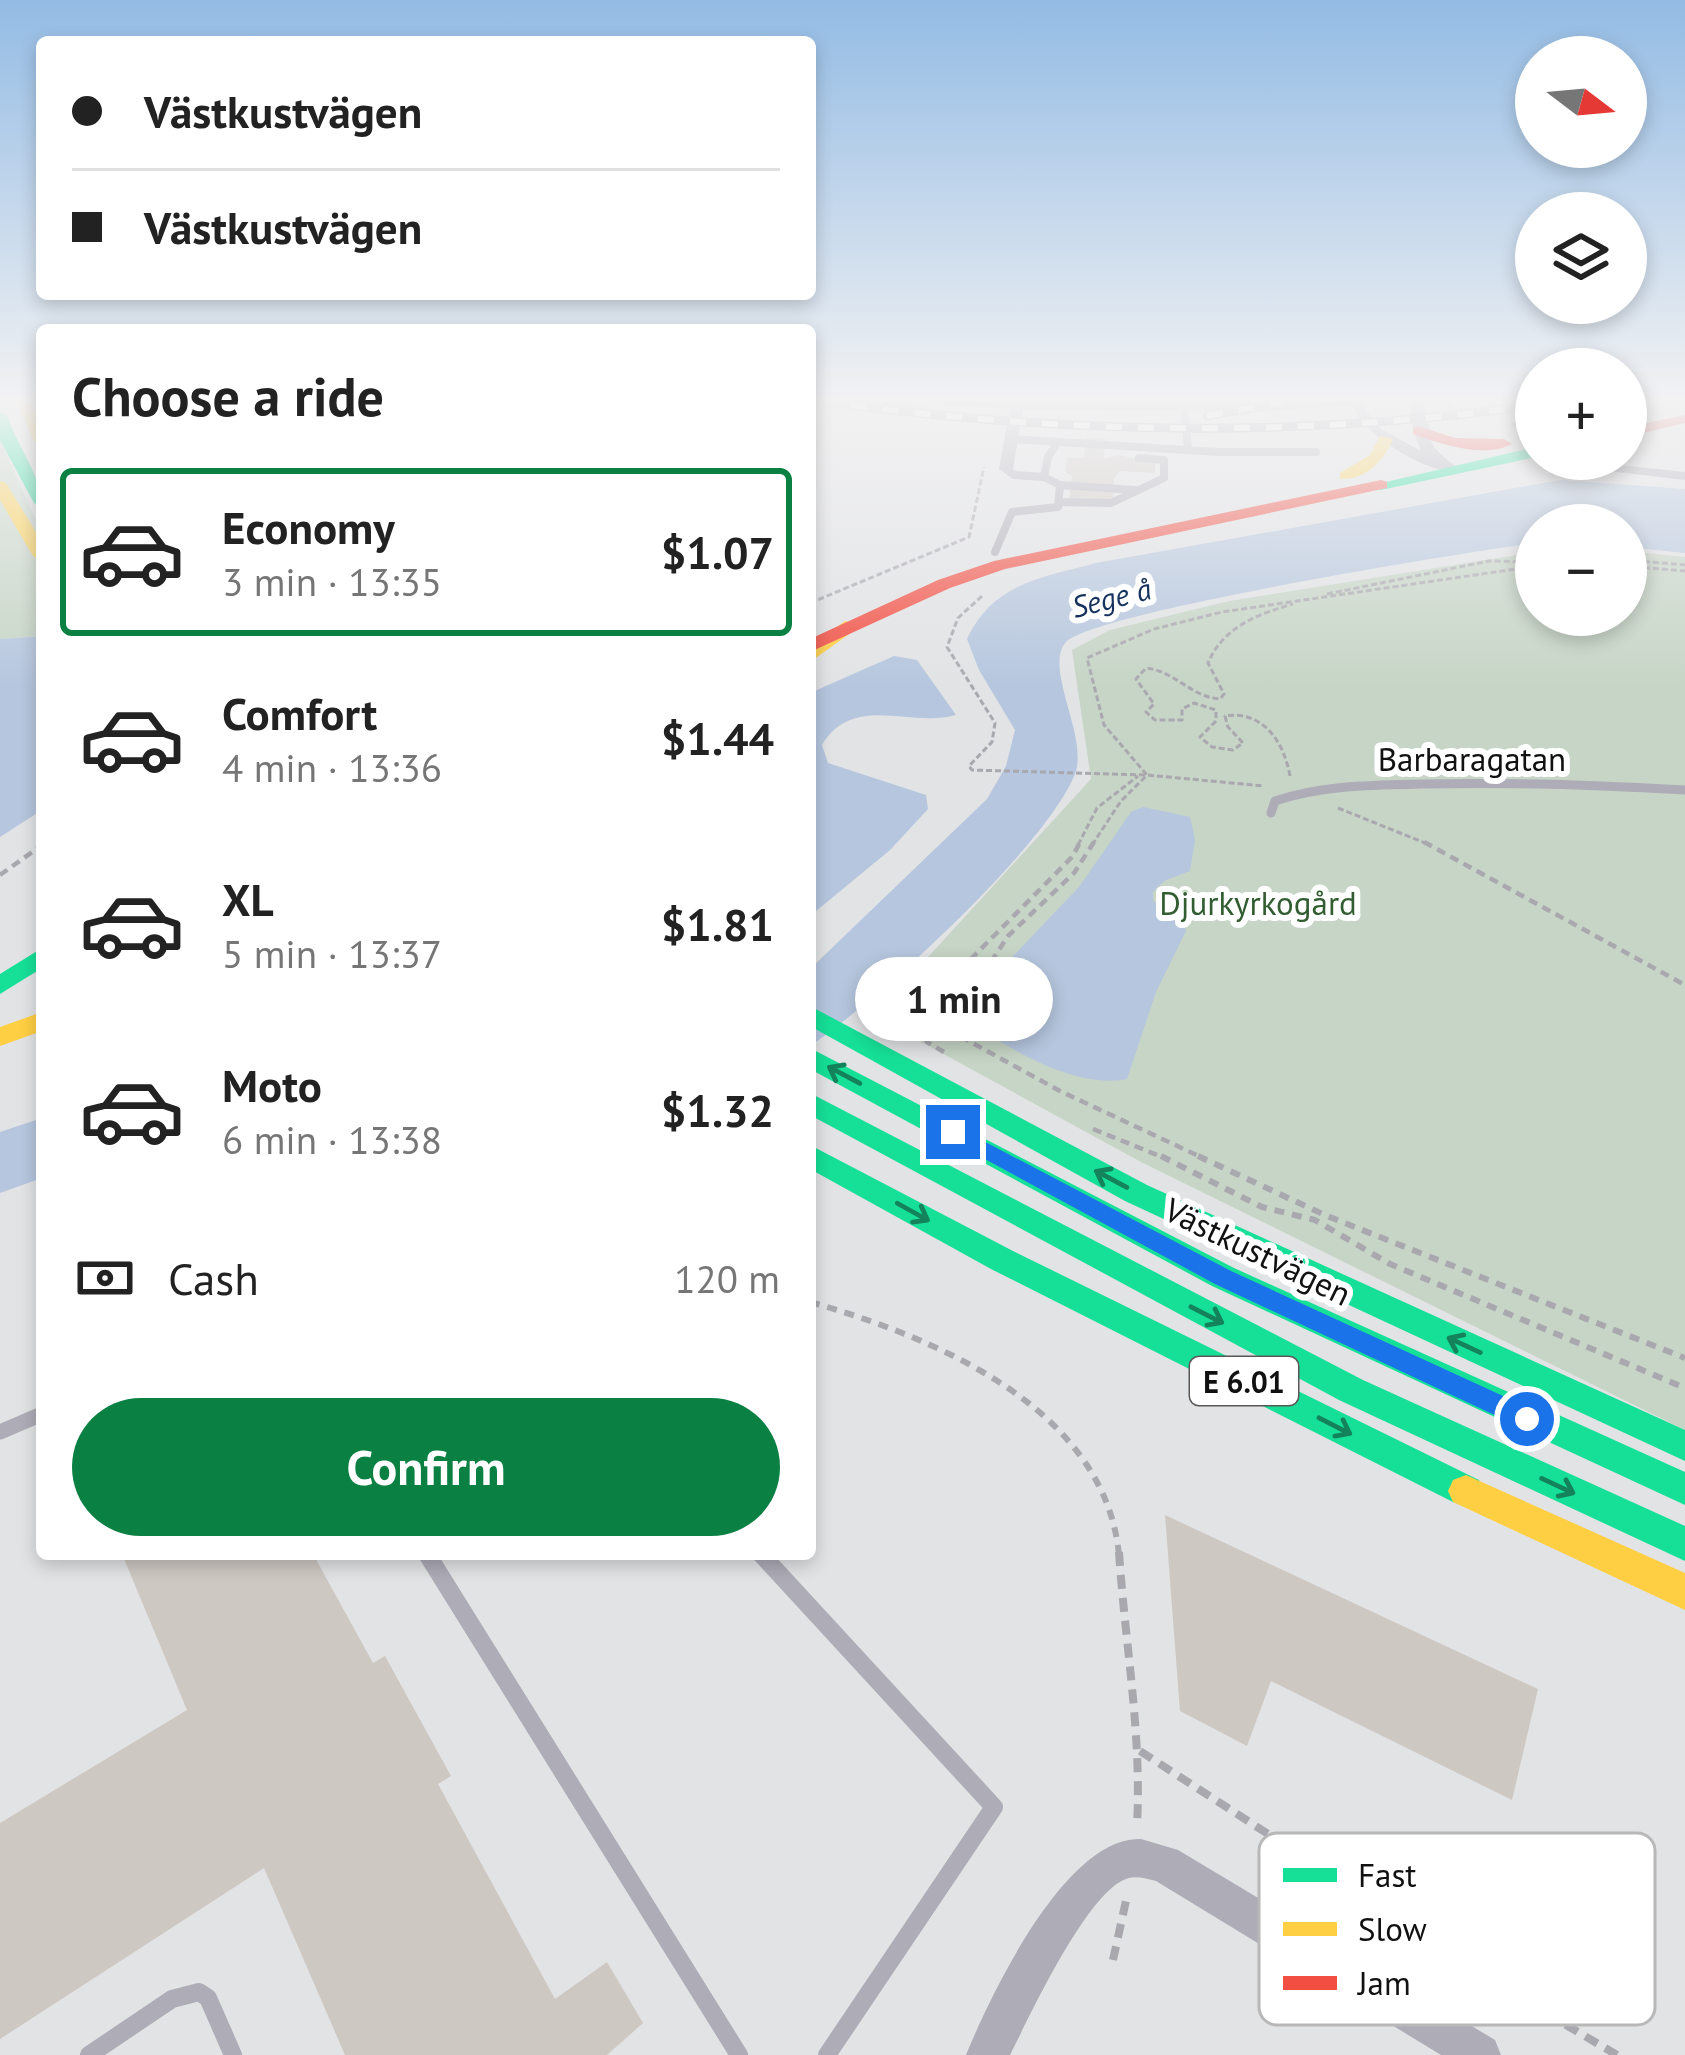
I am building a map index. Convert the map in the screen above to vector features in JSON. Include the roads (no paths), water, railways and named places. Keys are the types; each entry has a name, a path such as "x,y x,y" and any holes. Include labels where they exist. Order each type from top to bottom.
{"main road":[{"path":"7,497 36,546"},
{"path":"816,625 936,568 1237,497"},
{"path":"816,643 1000,565 1299,497"},
{"path":"816,652 852,625"},
{"path":"0,986 36,960"},
{"path":"816,1019 1136,1193 1685,1445"},
{"path":"0,1037 36,1023"},
{"name":"Västkustvägen","path":"816,1060 1223,1277 1685,1489"},
{"path":"816,1105 1427,1425 1685,1544"},
{"name":"E 6.01","path":"816,1159 1002,1260 1444,1480 1685,1592"}],"street":[{"path":"987,2055 1082,1886 1114,1862 1136,1857 1164,1864 1259,1921"},
{"path":"1430,2025 1480,2055"}],"lane":[{"path":"1058,504 1059,497"},
{"path":"995,551 1012,512 1058,504 1112,503 1123,497"},
{"name":"Barbaragatan","path":"1271,813 1275,801 1297,792 1495,782 1685,790"},
{"path":"0,1432 36,1417"},
{"path":"431,1560 739,2055"},
{"path":"767,1560 994,1808 827,2055"},
{"path":"89,2055 172,1999 199,1992 208,1998 232,2055"}],"water":[{"name":"Sege å","path":"1466,497 1685,497 1685,553 1647,549 1647,504 1515,504 1515,546 1210,600 1092,629 1066,642 1060,668 1078,759 1058,805 957,920 816,1042 816,963 987,799 1006,766 1015,730 979,670 967,639 978,620 1005,594 1096,563"},
{"path":"36,636 36,814 0,837 0,639"},
{"path":"894,656 917,660 956,715 866,716 835,729 822,745 828,763 926,795 928,809 890,850 816,911 816,690"},
{"path":"1143,807 1190,817 1195,840 1190,871 1164,881 1153,892 1153,901 1184,917 1186,931 1156,992 1127,1079 1107,1081 1066,1073 1005,1045 970,1022 978,993 1079,887 1131,812"},
{"path":"36,1120 36,1180 0,1193 0,1132"}],"park label":[{"name":"Djurkyrkogård","path":"1258,902"}]}
